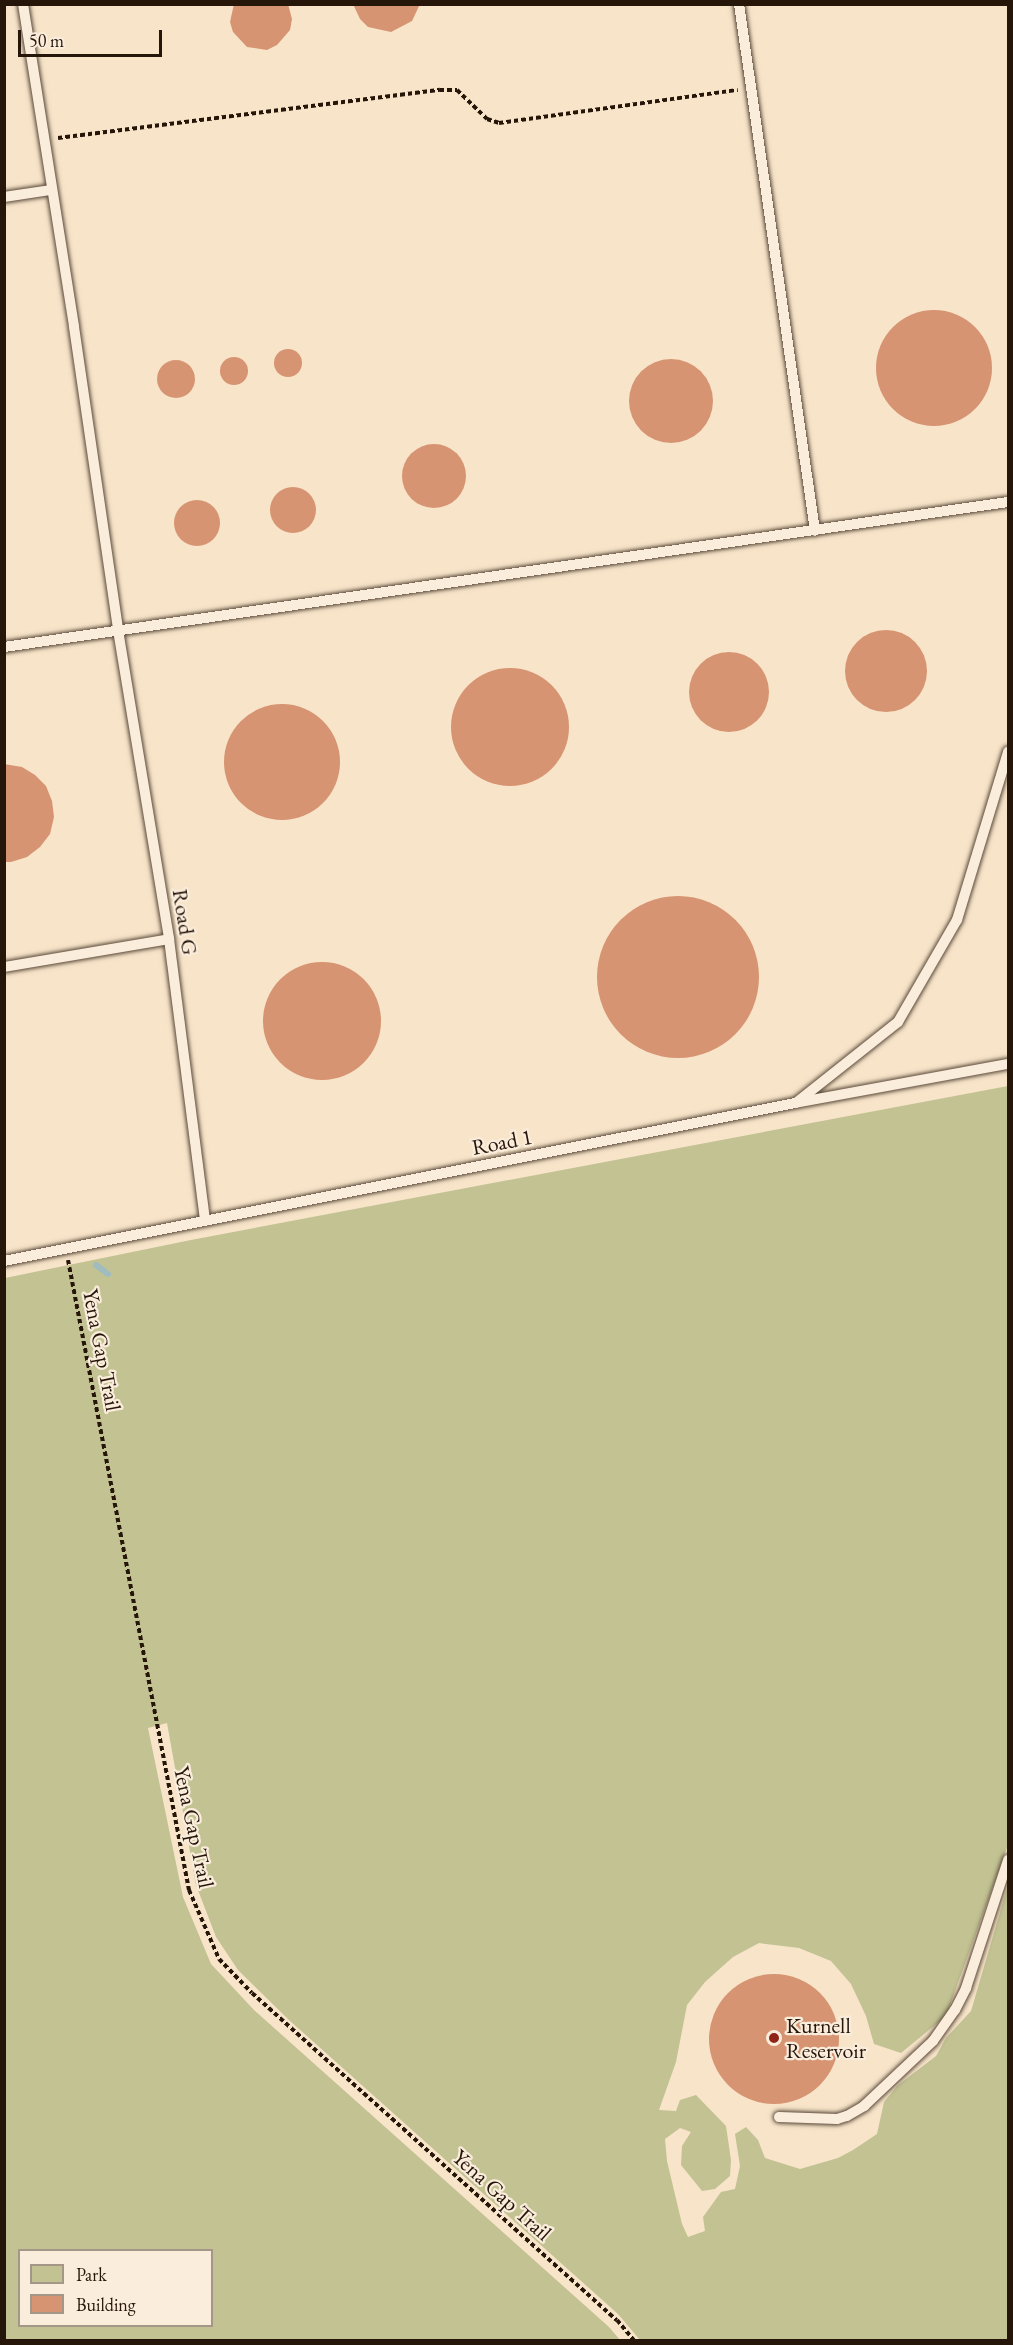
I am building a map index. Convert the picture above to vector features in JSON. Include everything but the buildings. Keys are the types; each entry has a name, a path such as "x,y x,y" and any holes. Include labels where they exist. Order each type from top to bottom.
{"lane":[{"name":"Road G","path":"23,4 74,327 118,630 169,939 205,1221"},
{"path":"739,4 815,531"},
{"path":"4,197 51,190"},
{"path":"4,647 1008,502"},
{"path":"795,1103 898,1022 957,920 1008,752"},
{"path":"4,967 169,939"},
{"name":"Road 1","path":"4,1261 795,1103 1008,1064"},
{"path":"779,2117 837,2119 847,2116 873,2098 933,2041 955,2010 966,1988 1008,1860"}],"path":[{"path":"43,140 440,90 457,90 487,119 499,123 751,88"},
{"name":"Yena Gap Trail","path":"65,1250 189,1890 219,1959 252,1993 617,2320 634,2340"}],"green space":[{"path":"1008,1086 1008,1845 946,2016 901,2053 874,2044 866,2016 851,1984 831,1961 799,1948 759,1943 733,1957 705,1982 687,2005 676,2062 659,2110 676,2111 680,2100 696,2095 726,2126 731,2160 730,2176 715,2189 702,2191 681,2165 682,2146 691,2132 680,2128 665,2139 667,2161 682,2224 688,2237 705,2231 703,2217 721,2192 735,2189 740,2166 735,2134 746,2127 758,2140 765,2158 800,2169 838,2158 853,2150 877,2134 884,2102 897,2086 936,2056 946,2038 971,2011 1008,1885 1008,2340 640,2340 618,2314 289,2020 238,1970 216,1937 196,1885 167,1723 148,1728 183,1897 211,1964 254,2010 609,2327 620,2340 5,2340 5,1278 191,1240"}],"waterway":[{"path":"96,1265 108,1274"}],"place":[{"name":"Kurnell Reservoir","path":"774,2038"}]}
